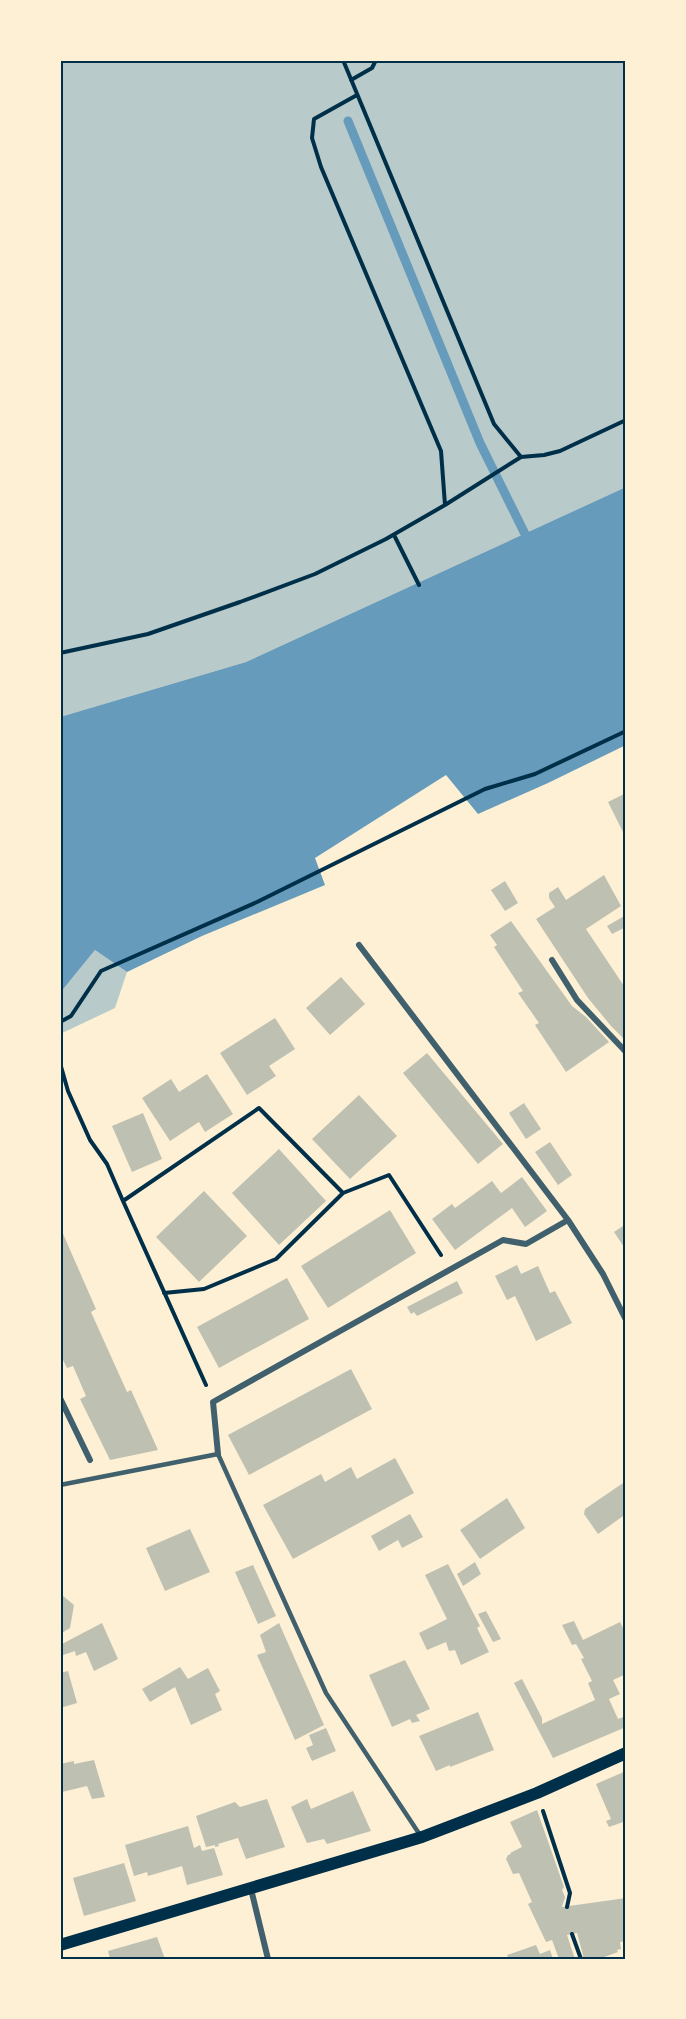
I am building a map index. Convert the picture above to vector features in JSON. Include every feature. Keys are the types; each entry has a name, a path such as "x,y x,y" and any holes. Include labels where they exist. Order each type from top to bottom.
{"main road":[{"path":"60,1945 422,1837 537,1793 626,1753"}],"street":[{"path":"359,945 568,1220 603,1274 626,1320"},
{"path":"552,960 577,1000 626,1052"},
{"path":"218,1455 213,1402 503,1240 526,1244 568,1220"},
{"path":"60,1398 90,1460"},
{"path":"252,1889 268,1959"}],"lane":[{"path":"60,1485 218,1455 326,1693 422,1837"}],"path":[{"path":"343,60 494,424 521,457"},
{"path":"351,80 372,68 376,60"},
{"path":"357,95 314,119 312,138 321,167 441,451 445,505"},
{"path":"60,653 147,634 315,574 394,535 521,457 560,451 626,420"},
{"path":"394,535 419,585"},
{"path":"60,1022 71,1016 101,971 258,902 485,789 535,774 626,731"},
{"path":"60,1064 68,1091 90,1140 106,1164 213,1402"},
{"path":"123,1201 259,1108 343,1193"},
{"path":"164,1293 204,1289 276,1258 343,1193 389,1175 450,1269"},
{"path":"537,1793 570,1893 567,1907"},
{"path":"572,1934 581,1959"}],"shaded area":[{"path":"60,60 626,60 626,487 246,662 60,717"},
{"path":"95,950 127,972 115,1008 60,1034 60,993"}],"water":[{"path":"626,487 626,745 478,814 446,775 315,858 325,885 202,936 127,972 95,950 60,993 60,717 246,662"}],"building":[{"path":"626,793 626,838 608,802"},
{"path":"604,875 621,906 586,929 626,989 626,1041 588,998 536,919 555,907 549,898 549,893 558,887 566,900"},
{"path":"505,881 518,903 505,911 491,890"},
{"path":"626,915 626,927 612,934 607,926"},
{"path":"511,921 572,1006 586,1017 609,1042 566,1072 535,1025 539,1023 518,993 523,991 494,947 497,945 490,935"},
{"path":"341,977 365,1004 330,1035 306,1008"},
{"path":"275,1018 295,1049 269,1066 276,1076 247,1095 220,1053"},
{"path":"427,1053 503,1144 478,1164 403,1073"},
{"path":"207,1074 233,1114 205,1132 199,1122 170,1141 142,1098 171,1079 179,1092"},
{"path":"359,1095 397,1136 350,1179 312,1139"},
{"path":"524,1103 541,1129 526,1139 509,1113"},
{"path":"143,1113 162,1159 132,1172 112,1126"},
{"path":"550,1142 572,1175 558,1185 535,1152"},
{"path":"279,1149 326,1201 279,1245 232,1193"},
{"path":"522,1177 547,1211 525,1227 512,1208 455,1250 432,1219 452,1204 455,1208 492,1181 501,1193"},
{"path":"204,1191 247,1236 199,1282 156,1237"},
{"path":"390,1210 416,1253 328,1308 301,1266"},
{"path":"626,1224 626,1250 614,1232"},
{"path":"60,1227 96,1309 91,1312 127,1392 131,1390 158,1450 110,1460 80,1399 86,1396 73,1366 67,1368 60,1352 62,1342 60,1336"},
{"path":"517,1265 521,1274 538,1266 550,1293 555,1291 572,1323 536,1341 515,1296 507,1300 495,1276"},
{"path":"287,1278 309,1319 219,1368 197,1327"},
{"path":"457,1281 463,1293 417,1316 414,1312 411,1314 407,1307"},
{"path":"351,1369 372,1409 249,1475 228,1435"},
{"path":"395,1458 414,1493 293,1559 263,1505 321,1474 325,1482 351,1467 357,1479"},
{"path":"626,1481 626,1514 598,1534 584,1514 585,1509"},
{"path":"507,1498 525,1528 480,1559 460,1530"},
{"path":"410,1514 423,1537 402,1548 398,1540 379,1551 371,1536"},
{"path":"190,1529 210,1572 165,1591 146,1548"},
{"path":"475,1562 481,1574 463,1586 457,1574"},
{"path":"448,1564 480,1626 477,1628 489,1652 461,1665 455,1650 449,1651 446,1642 427,1650 419,1633 447,1619 425,1575"},
{"path":"253,1565 276,1616 258,1624 235,1572"},
{"path":"63,1596 74,1605 70,1628 60,1634 60,1598"},
{"path":"486,1611 501,1639 493,1642 478,1614"},
{"path":"574,1621 583,1640 620,1622 626,1634 626,1674 613,1680 620,1694 609,1699 618,1719 626,1716 626,1727 553,1758 514,1683 522,1679 542,1718 542,1724 595,1700 588,1683 592,1681 581,1659 584,1658 576,1644 572,1645 562,1625"},
{"path":"102,1623 118,1659 94,1671 86,1652 76,1656 75,1651 63,1655 60,1645"},
{"path":"279,1623 324,1725 295,1740 257,1655 266,1652 260,1635"},
{"path":"405,1660 430,1709 416,1715 420,1721 412,1723 410,1719 392,1727 369,1675"},
{"path":"180,1667 188,1679 208,1668 220,1691 215,1694 222,1710 191,1725 175,1687 150,1702 142,1689"},
{"path":"68,1671 77,1703 60,1708 60,1673"},
{"path":"478,1712 494,1750 436,1771 419,1736"},
{"path":"326,1728 336,1751 312,1761 306,1748 313,1745 309,1735"},
{"path":"94,1760 105,1797 92,1799 87,1786 62,1792 60,1764"},
{"path":"626,1771 626,1821 609,1827 606,1821 611,1819 596,1784"},
{"path":"353,1791 371,1831 327,1844 324,1839 307,1843 291,1807 307,1799 311,1809"},
{"path":"267,1799 285,1847 246,1859 238,1838 218,1844 219,1846 206,1847 196,1816 235,1802 240,1807"},
{"path":"537,1810 564,1887 562,1890 565,1897 562,1907 626,1898 626,1941 620,1942 621,1949 617,1950 618,1952 599,1959 584,1959 577,1933 567,1935 575,1959 559,1959 552,1940 546,1942 528,1904 532,1902 519,1873 513,1874 506,1859 510,1853 522,1847 510,1822"},
{"path":"188,1826 194,1848 200,1845 202,1851 214,1848 223,1875 187,1885 182,1866 148,1876 147,1872 134,1876 125,1845"},
{"path":"124,1863 136,1901 84,1916 73,1878"},
{"path":"157,1937 165,1959 110,1959 108,1951"},
{"path":"536,1945 540,1954 550,1950 553,1959 509,1959 507,1955"}],"waterway":[{"path":"348,121 480,443 531,542"}]}
